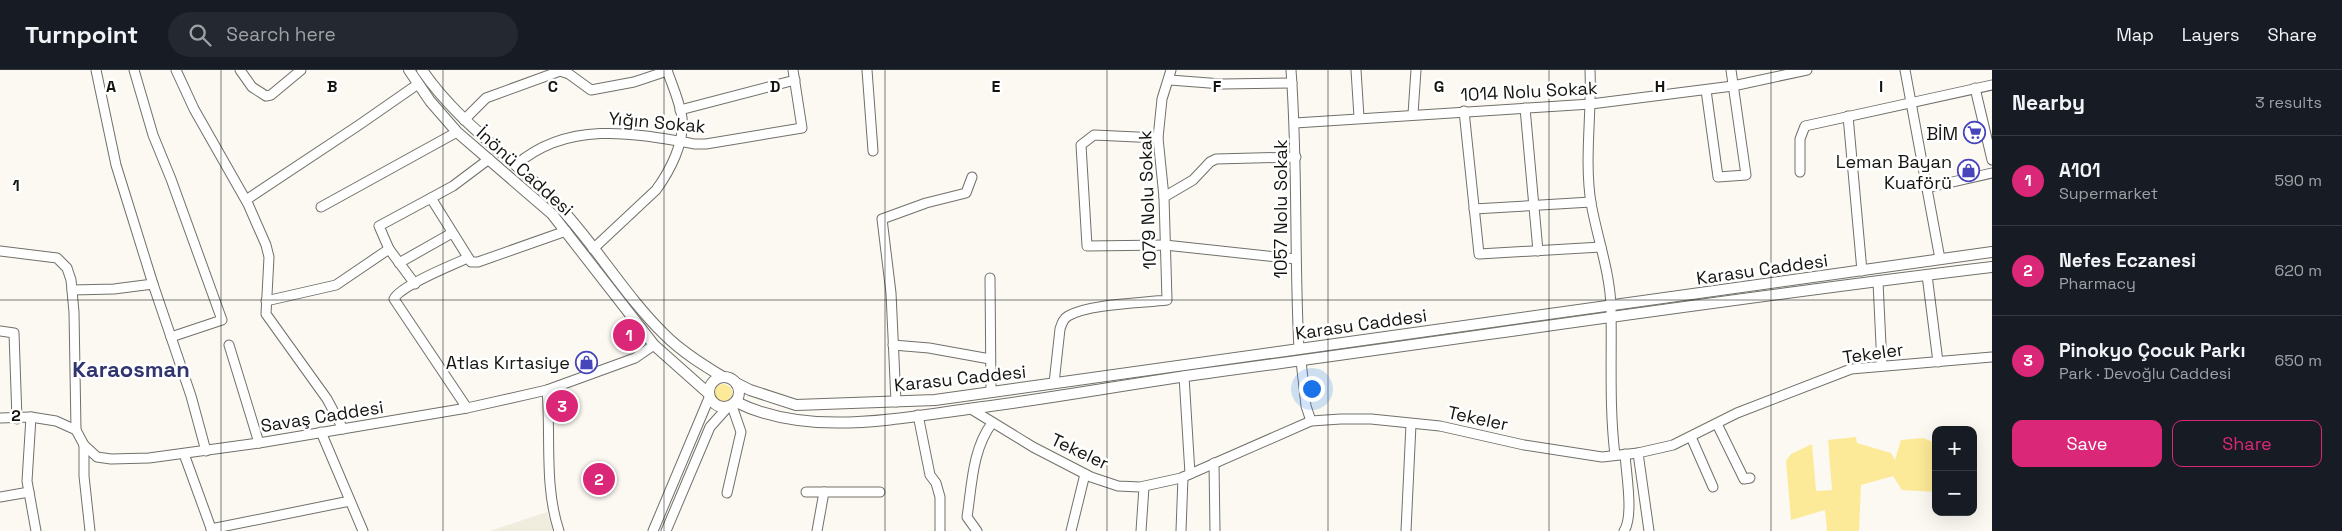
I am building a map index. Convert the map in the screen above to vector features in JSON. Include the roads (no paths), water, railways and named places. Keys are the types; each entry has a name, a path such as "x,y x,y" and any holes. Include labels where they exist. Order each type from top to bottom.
{"main road":[{"name":"İnönü Caddesi","path":"409,70 457,132 538,201 566,231 654,345"},
{"name":"İnönü Caddesi","path":"422,70 443,98 464,120 557,204 648,318 666,336 702,364 724,377"},
{"name":"Karasu Caddesi","path":"736,383 750,390 796,405 936,400 1992,252"},
{"name":"Karasu Caddesi","path":"732,405 793,420 845,422 918,415 971,409 1184,376 1992,267"},
{"path":"654,345 709,396 716,406 732,405 739,392 736,383 724,377 711,384 709,396"}],"street":[{"path":"96,70 116,165 153,284 191,396 206,451"},
{"path":"134,70 152,135 171,178 222,320 171,337"},
{"path":"176,70 194,109 246,200 266,245 269,257 266,314 327,399 343,429"},
{"path":"240,70 252,87 266,96 271,95 301,70"},
{"path":"680,110 795,80 793,70"},
{"path":"867,70 873,151"},
{"name":"1079 Nolu Sokak","path":"1054,383 1060,329 1062,322 1068,316 1088,309 1167,300 1164,197 1158,138 1162,99 1172,70"},
{"name":"1057 Nolu Sokak","path":"1291,70 1295,123 1296,259 1300,349"},
{"path":"1356,70 1359,117"},
{"path":"1413,114 1416,70"},
{"path":"1590,70 1591,104 1587,150 1591,202 1611,306 1612,429 1615,455"},
{"path":"1706,90 1718,177 1746,175 1731,70"},
{"name":"1014 Nolu Sokak","path":"1295,123 1359,117 1591,104 1733,86 1807,70"},
{"path":"1905,70 1940,260"},
{"path":"464,120 486,98 560,71 570,74 591,90 634,82 667,71 680,110 682,127 672,163 660,184 593,249"},
{"name":"Yığın Sokak","path":"516,165 534,151 551,144 569,138 605,132 628,132 706,144 802,128 795,80"},
{"path":"1170,80 1222,84 1292,83"},
{"path":"246,200 418,84"},
{"path":"1800,172 1800,139 1803,129 1810,124 1992,85"},
{"path":"1975,88 1992,160"},
{"path":"1525,108 1538,251"},
{"path":"1464,111 1479,254 1601,247"},
{"path":"1848,116 1862,270"},
{"path":"321,207 457,132"},
{"path":"1158,138 1094,135 1081,145 1087,246 1165,245 1296,259"},
{"path":"1164,197 1192,180 1210,162 1216,159 1296,157"},
{"path":"414,284 389,249 378,226 452,186 489,160"},
{"path":"1926,188 1992,173"},
{"path":"896,402 891,293 882,219 926,203 966,193 972,177"},
{"path":"430,198 471,262 478,262 566,231"},
{"path":"1474,209 1591,202"},
{"path":"399,263 452,233"},
{"path":"266,301 336,285 389,249"},
{"path":"0,252 57,258 68,268 72,290 76,430 56,421 31,417 17,419 0,418"},
{"path":"467,408 394,299 401,291 468,258"},
{"path":"1927,275 1938,362"},
{"path":"990,278 991,392"},
{"path":"1878,282 1882,366"},
{"path":"72,290 114,290 153,284"},
{"path":"0,331 14,333 17,419"},
{"path":"229,345 259,442"},
{"name":"Savaş Caddesi","path":"76,430 84,445 97,457 111,459 206,451 467,408 546,390 635,358 654,345"},
{"path":"894,345 929,348 990,358"},
{"name":"Tekeler","path":"971,409 992,423 1085,474 1118,486 1144,487 1186,475 1311,421 1371,419 1440,426 1524,446 1602,457 1638,453 1674,445 1737,413 1851,369 1992,357"},
{"path":"1301,360 1306,406 1311,421"},
{"path":"1181,531 1186,475 1184,376"},
{"path":"546,390 550,480 555,517 559,531"},
{"path":"653,531 709,396"},
{"path":"666,531 710,427 732,405 741,432 728,493"},
{"path":"918,415 930,475 936,483 940,497 940,531"},
{"path":"31,417 26,466 36,531"},
{"path":"977,531 968,517 973,473 982,438 992,423"},
{"path":"1406,531 1411,424"},
{"path":"1717,424 1744,480 1750,478"},
{"path":"321,432 363,531"},
{"path":"1691,437 1713,486"},
{"path":"84,445 84,476 90,531"},
{"path":"1638,453 1649,531"},
{"path":"184,454 212,530 350,501"},
{"path":"1624,531 1627,526 1628,515 1626,454"},
{"path":"1214,463 1215,531"},
{"path":"1071,531 1085,474"},
{"path":"1141,531 1144,487"},
{"path":"0,497 30,492"},
{"path":"806,492 880,492"},
{"path":"816,531 824,492"}],"place":[{"name":"BİM","path":"1974,133"},
{"name":"Leman Bayan Kuaförü","path":"1968,171"},
{"name":"A101","path":"629,335"},
{"name":"Atlas Kırtasiye","path":"586,362"},
{"name":"Pinokyo Çocuk Parkı","path":"562,406"},
{"name":"Nefes Eczanesi","path":"599,479"}],"district":[{"name":"Karaosman","path":"131,369"}]}
